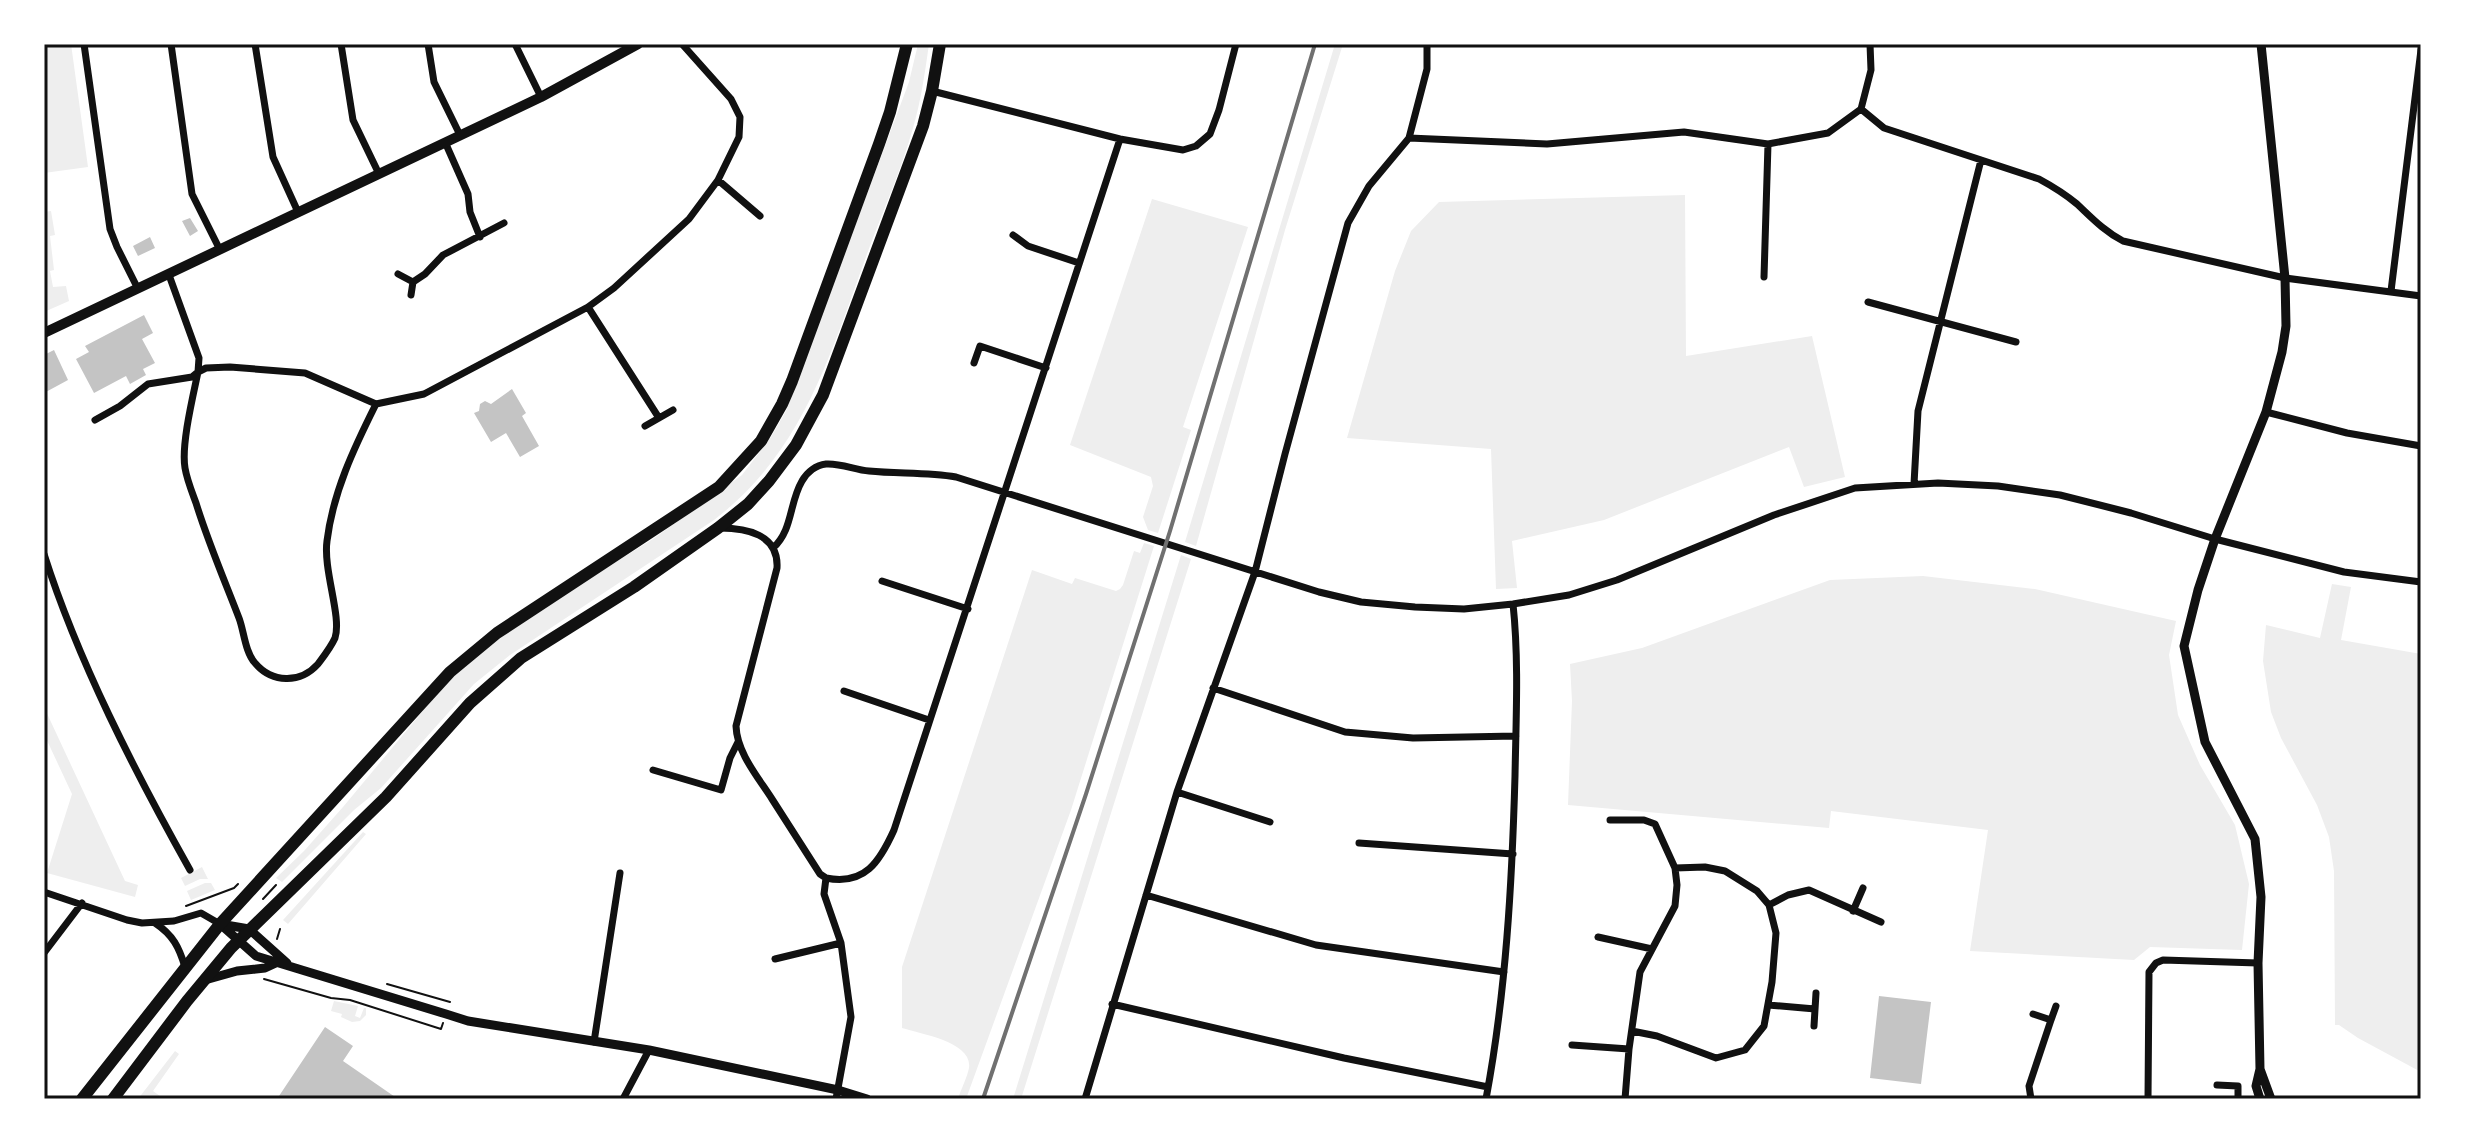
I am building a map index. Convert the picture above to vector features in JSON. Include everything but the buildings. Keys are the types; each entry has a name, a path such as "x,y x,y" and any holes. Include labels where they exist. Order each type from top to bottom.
{"highway":[{"path":"82,1099 220,924 450,672 497,633 719,487 761,441 792,381 874,159 890,112 907,44"},
{"path":"113,1099 203,980 237,941 386,797 470,703 521,658 634,587 718,528 748,504 784,463 823,395 923,126 940,44"}],"main road":[{"path":"44,333 541,97 616,49 638,44"}],"street":[{"path":"84,44 110,229 138,289"},
{"path":"171,44 192,194 219,248"},
{"path":"255,44 273,157 298,212"},
{"path":"341,44 353,120 379,174"},
{"path":"428,44 434,82 460,135"},
{"path":"515,44 541,97"},
{"path":"95,420 148,384 192,377 206,368 305,373 376,404 424,394 588,307 614,288 689,219 718,180 739,137 740,117 731,99 682,44"},
{"path":"932,91 1120,139 1183,150 1196,146 1210,134 1236,44"},
{"path":"1085,1099 1177,792 1255,572 1348,223 1369,186 1409,138 1427,69 1427,44"},
{"path":"1409,138 1547,144 1684,132 1768,144 1828,133 1861,109 1871,70 1870,44"},
{"path":"2260,1099 2256,1086 2260,1069 2258,963 2261,897 2255,839 2205,742 2184,646 2215,539 2266,412 2286,326 2285,278 2261,44"},
{"path":"2391,291 2421,50"},
{"path":"1861,109 1884,128 2039,179 2057,189 2100,227 2123,241 2285,278 2421,296"},
{"path":"718,528 757,533 773,548 777,561 736,726 738,742 820,874 839,881 851,879 881,858 894,830 1120,139"},
{"path":"445,142 468,194 470,212 480,237"},
{"path":"1764,277 1768,144"},
{"path":"1914,484 1918,411 1981,160"},
{"path":"718,180 760,216"},
{"path":"411,295 413,282 443,255 504,223"},
{"path":"1013,235 1028,246 1079,263"},
{"path":"398,274 413,282"},
{"path":"169,275 199,358 188,418 184,466 252,661 267,674 285,680 314,668 335,636 336,621 326,572 327,539 337,495 352,452 376,404"},
{"path":"1868,302 2016,342"},
{"path":"588,307 659,418"},
{"path":"974,363 980,346 1046,368"},
{"path":"104,402 110,412"},
{"path":"645,426 673,410"},
{"path":"2266,412 2347,433 2421,446"},
{"path":"773,548 787,528 800,484 806,475 820,466 941,474 1319,592 1361,602 1464,609 1569,595 1617,580 1774,515 1855,488 1938,483 1998,486 2060,495 2344,572 2421,582"},
{"path":"44,554 84,657 140,781 190,870"},
{"path":"882,581 968,609"},
{"path":"1486,1099 1504,972 1513,854 1516,736 1513,604"},
{"path":"1213,688 1345,732 1413,738 1516,736"},
{"path":"844,691 929,720"},
{"path":"653,770 721,790 738,742"},
{"path":"1177,792 1270,822"},
{"path":"1610,820 1644,820 1655,824 1675,868 1677,885 1675,906 1640,972 1625,1099"},
{"path":"1623,832 1628,820"},
{"path":"1359,843 1513,854"},
{"path":"1632,1031 1657,1036 1716,1058 1745,1050 1764,1026 1776,933 1769,905 1757,891 1725,871 1705,867 1675,868"},
{"path":"594,1042 620,873"},
{"path":"826,878 824,894 841,943 851,1017 837,1094"},
{"path":"1853,911 1863,888"},
{"path":"1769,905 1788,895 1809,890 1881,922"},
{"path":"44,892 127,920 155,923 201,913 220,924 256,956 468,1021 649,1050 867,1099"},
{"path":"1146,895 1316,945 1504,972"},
{"path":"44,953 82,903"},
{"path":"155,923 176,942 185,967"},
{"path":"220,924 249,929 284,964"},
{"path":"1598,937 1652,949"},
{"path":"775,959 841,943"},
{"path":"2148,1099 2149,972 2156,963 2163,960 2258,963"},
{"path":"203,980 284,964"},
{"path":"1814,1026 1816,993"},
{"path":"1112,1004 1344,1058 1488,1087"},
{"path":"1768,1005 1815,1009"},
{"path":"2031,1099 2029,1086 2056,1006"},
{"path":"2033,1014 2051,1020"},
{"path":"1572,1045 1629,1049"},
{"path":"623,1099 649,1050"},
{"path":"2260,1069 2271,1099"},
{"path":"2217,1085 2238,1086 2238,1099"}],"path":[{"path":"183,908 234,888 246,878"},
{"path":"255,907 276,885"},
{"path":"277,943 280,929"},
{"path":"256,977 331,998 350,1000 441,1029"},
{"path":"382,983 450,1002"}],"shaded area":[{"path":"44,44 71,44 88,167 44,173"},
{"path":"918,44 929,44 918,107 903,160 826,365 792,433 770,464 745,493 714,520 510,655 474,684 381,788 354,810 282,882 276,878 343,807 447,682 479,653 561,596 653,539 742,475 786,411 909,82"},
{"path":"1335,44 1343,44 1285,230 1196,546 1185,542"},
{"path":"1685,195 1686,356 1812,336 1845,477 1804,487 1789,447 1604,520 1512,541 1517,588 1496,589 1491,449 1347,438 1395,271 1411,231 1439,202"},
{"path":"1152,199 1248,227 1183,427 1191,430 1158,533 1148,530 1143,517 1153,486 1151,477 1070,445"},
{"path":"51,211 55,235 50,236 53,287 66,286 69,301 44,312 44,212"},
{"path":"1144,543 1154,546 1071,810 966,1099 958,1099 969,1068 968,1059 944,1040 902,1028 902,967 1032,570 1072,584 1075,578 1116,591 1123,585 1134,551 1140,553"},
{"path":"1181,555 1191,559 1021,1099 1013,1099"},
{"path":"1923,576 2035,589 2176,621 2169,655 2178,715 2200,765 2235,825 2249,884 2242,950 2150,947 2134,960 1970,951 1988,830 1831,811 1829,828 1568,805 1572,701 1570,664 1642,648 1830,580"},
{"path":"2332,584 2351,587 2341,640 2421,654 2421,1072 2335,1025 2334,871 2329,837 2317,805 2281,738 2271,712 2263,661 2266,625 2320,638"},
{"path":"44,707 125,881 138,885 135,897 47,873 72,794 44,734"},
{"path":"363,832 366,834 288,924 283,920"},
{"path":"202,867 208,879 185,886 181,878"},
{"path":"211,883 215,890 191,900 187,891"},
{"path":"334,1001 358,1006 355,1016 360,1018 366,1008 366,1015 360,1021 352,1022 341,1017 342,1014 331,1011"},
{"path":"175,1051 179,1054 153,1091 160,1096 158,1099 138,1099"}],"railway":[{"path":"983,1099 1086,794 1170,531 1315,44"}]}
